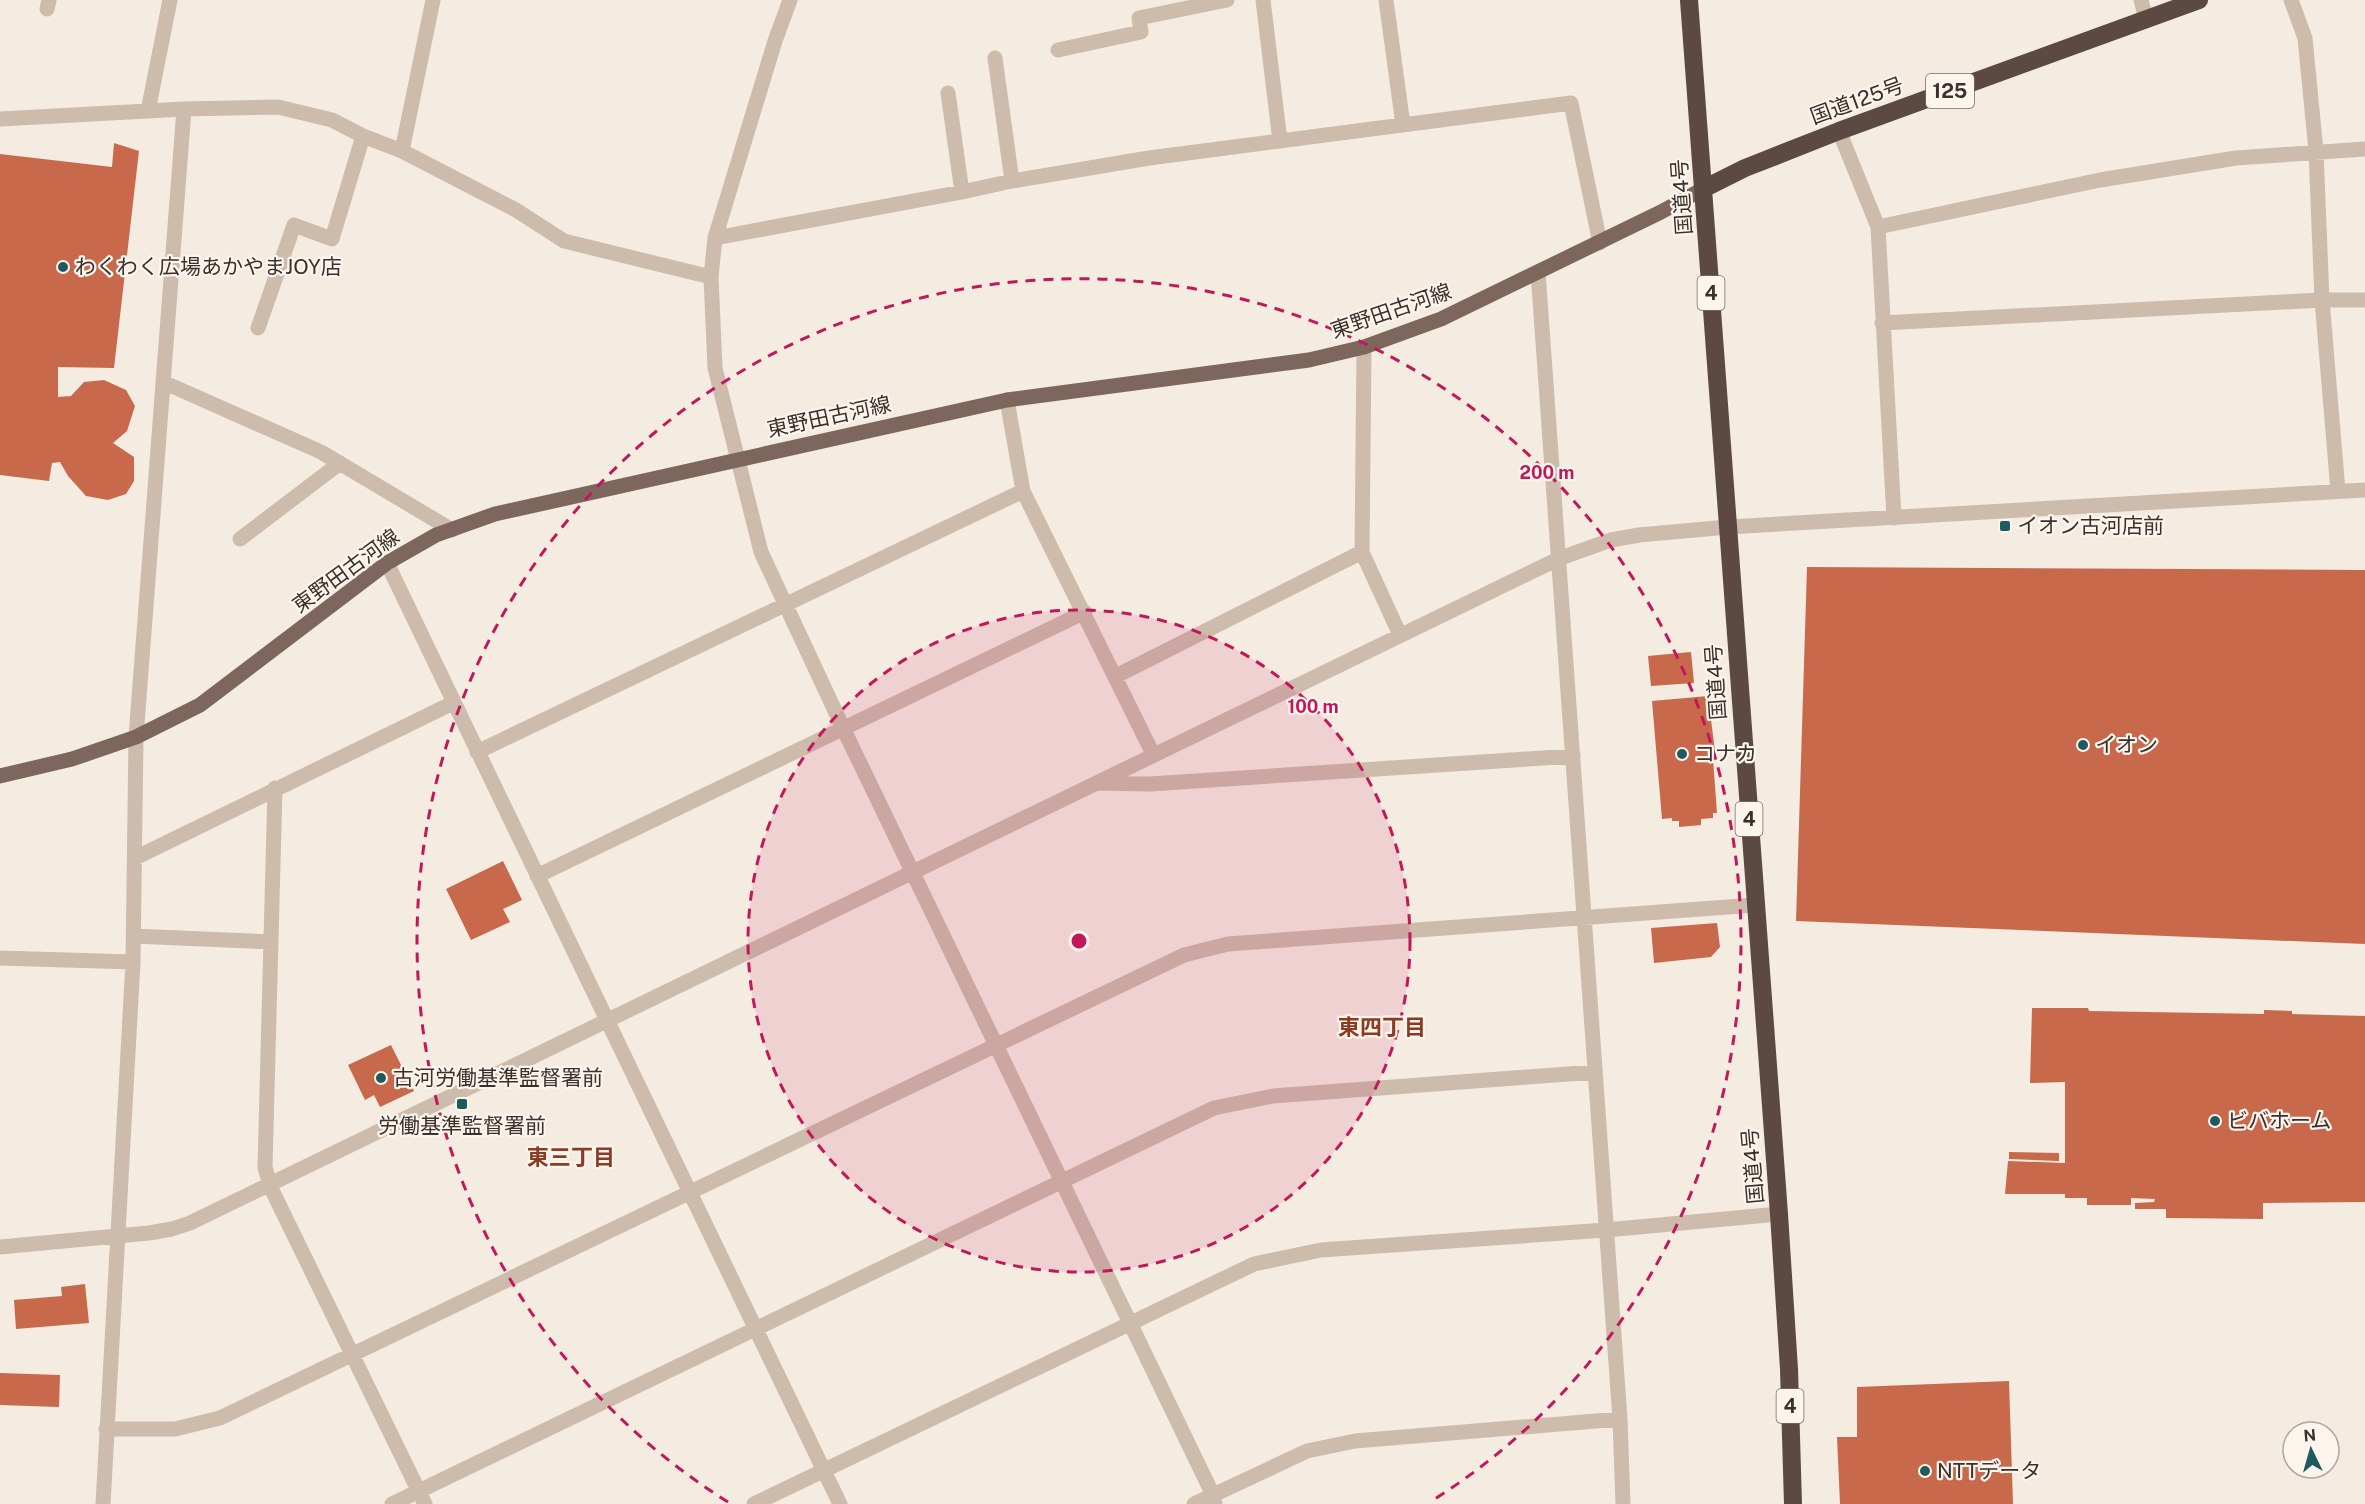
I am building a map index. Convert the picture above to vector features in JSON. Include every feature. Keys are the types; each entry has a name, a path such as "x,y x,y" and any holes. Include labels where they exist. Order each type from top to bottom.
{"highway":[{"name":"国道4号","path":"1689,0 1779,1214 1789,1368 1793,1504"},
{"name":"国道125号","path":"1703,189 1745,168 1839,131 2199,0"}],"main road":[{"name":"東野田古河線","path":"0,776 72,759 136,737 200,705 387,563 436,535 495,514 738,458 1007,400 1309,360 1364,347 1441,319 1600,243 1703,189"}],"street":[{"path":"148,111 170,0"},
{"path":"402,151 433,0"},
{"path":"790,0 775,41 715,238 711,277 715,368 761,552 843,728 1214,1500"},
{"path":"1058,50 1142,32 1139,18 1227,0"},
{"path":"1263,0 1280,141"},
{"path":"1386,0 1403,125"},
{"path":"2141,0 2146,19"},
{"path":"2291,0 2305,38 2316,151 2322,300 2338,491"},
{"path":"995,58 1012,181"},
{"path":"948,93 962,192"},
{"path":"715,238 1012,181 1149,158 1571,103 1600,243"},
{"path":"0,119 184,109 278,107 332,120 363,136 402,151 516,210 564,241 711,277"},
{"path":"103,1504 133,962 136,737 184,109"},
{"path":"1839,131 1878,227 1894,518"},
{"path":"258,328 294,225 332,239 363,136"},
{"path":"1878,227 2100,180 2236,158 2365,149"},
{"path":"1538,272 1620,1419 1623,1504"},
{"path":"1882,322 2322,300 2365,300"},
{"path":"1364,347 1362,552 1400,635"},
{"path":"164,382 321,452 452,530"},
{"path":"1007,400 1023,491 1085,612 1153,754"},
{"path":"240,539 340,463"},
{"path":"0,1247 118,1236 172,1229 190,1223 1558,559 1611,540 1639,535 1728,527 2365,490"},
{"path":"477,752 1023,491"},
{"path":"1116,676 1362,552"},
{"path":"387,563 840,1504"},
{"path":"537,876 1085,612"},
{"path":"135,858 453,703"},
{"path":"1094,783 1150,784 1573,756"},
{"path":"275,788 265,1167 270,1186 422,1498"},
{"path":"106,1429 175,1429 219,1418 1184,955 1228,944 1755,905"},
{"path":"133,936 271,942"},
{"path":"0,958 133,962"},
{"path":"392,1504 422,1498 757,1328 1214,1108 1273,1096 1595,1072"},
{"path":"754,1504 1254,1264 1321,1250 1606,1230 1779,1214"},
{"path":"1194,1504 1214,1500 1307,1451 1355,1441 1620,1419"}],"building":[{"name":"わくわく広場あかやまJOY店","path":"114,143 139,151 114,368 58,367 58,397 71,396 84,382 104,380 126,390 135,406 127,431 113,443 134,457 134,481 126,494 108,500 86,496 68,476 60,462 52,463 49,481 0,475 0,154 112,167"},
{"name":"イオン","path":"1807,567 2365,570 2365,944 1796,921"},
{"path":"1691,652 1694,683 1651,686 1648,656"},
{"path":"1708,696 1716,759 1713,759 1717,813 1713,813 1713,818 1701,819 1701,825 1679,827 1679,821 1672,821 1672,818 1662,819 1652,701"},
{"path":"503,861 522,900 503,909 510,922 471,940 446,889"},
{"path":"1717,923 1720,947 1711,957 1654,963 1651,928"},
{"name":"ビバホーム","path":"2032,1008 2264,1014 2264,1010 2292,1011 2292,1014 2365,1016 2365,1202 2263,1203 2263,1219 2166,1218 2166,1209 2135,1209 2135,1203 2154,1202 2155,1199 2131,1198 2131,1205 2087,1205 2087,1198 2065,1198 2065,1194 2005,1194 2008,1161 2065,1163 2065,1082 2030,1083"},
{"name":"古河労働基準監督署前","path":"391,1045 414,1091 380,1107 374,1095 365,1100 348,1065"},
{"path":"2009,1152 2059,1153 2059,1161 2009,1159"},
{"path":"85,1284 89,1323 16,1329 14,1300 62,1296 61,1287"},
{"path":"0,1373 60,1375 59,1407 0,1405"},
{"name":"NTTデータ","path":"2009,1381 2013,1504 1840,1504 1837,1437 1857,1437 1857,1387"}],"place":[{"name":"わくわく広場あかやまJOY店","path":"63,267"},
{"name":"イオン古河店前","path":"2005,526"},
{"name":"イオン","path":"2083,745"},
{"name":"コナカ","path":"1682,754"},
{"name":"古河労働基準監督署前","path":"381,1078"},
{"name":"労働基準監督署前","path":"462,1104"},
{"name":"ビバホーム","path":"2215,1121"},
{"name":"NTTデータ","path":"1925,1471"}],"district":[{"name":"東四丁目","path":"1382,1027"},
{"name":"東三丁目","path":"571,1157"}]}
